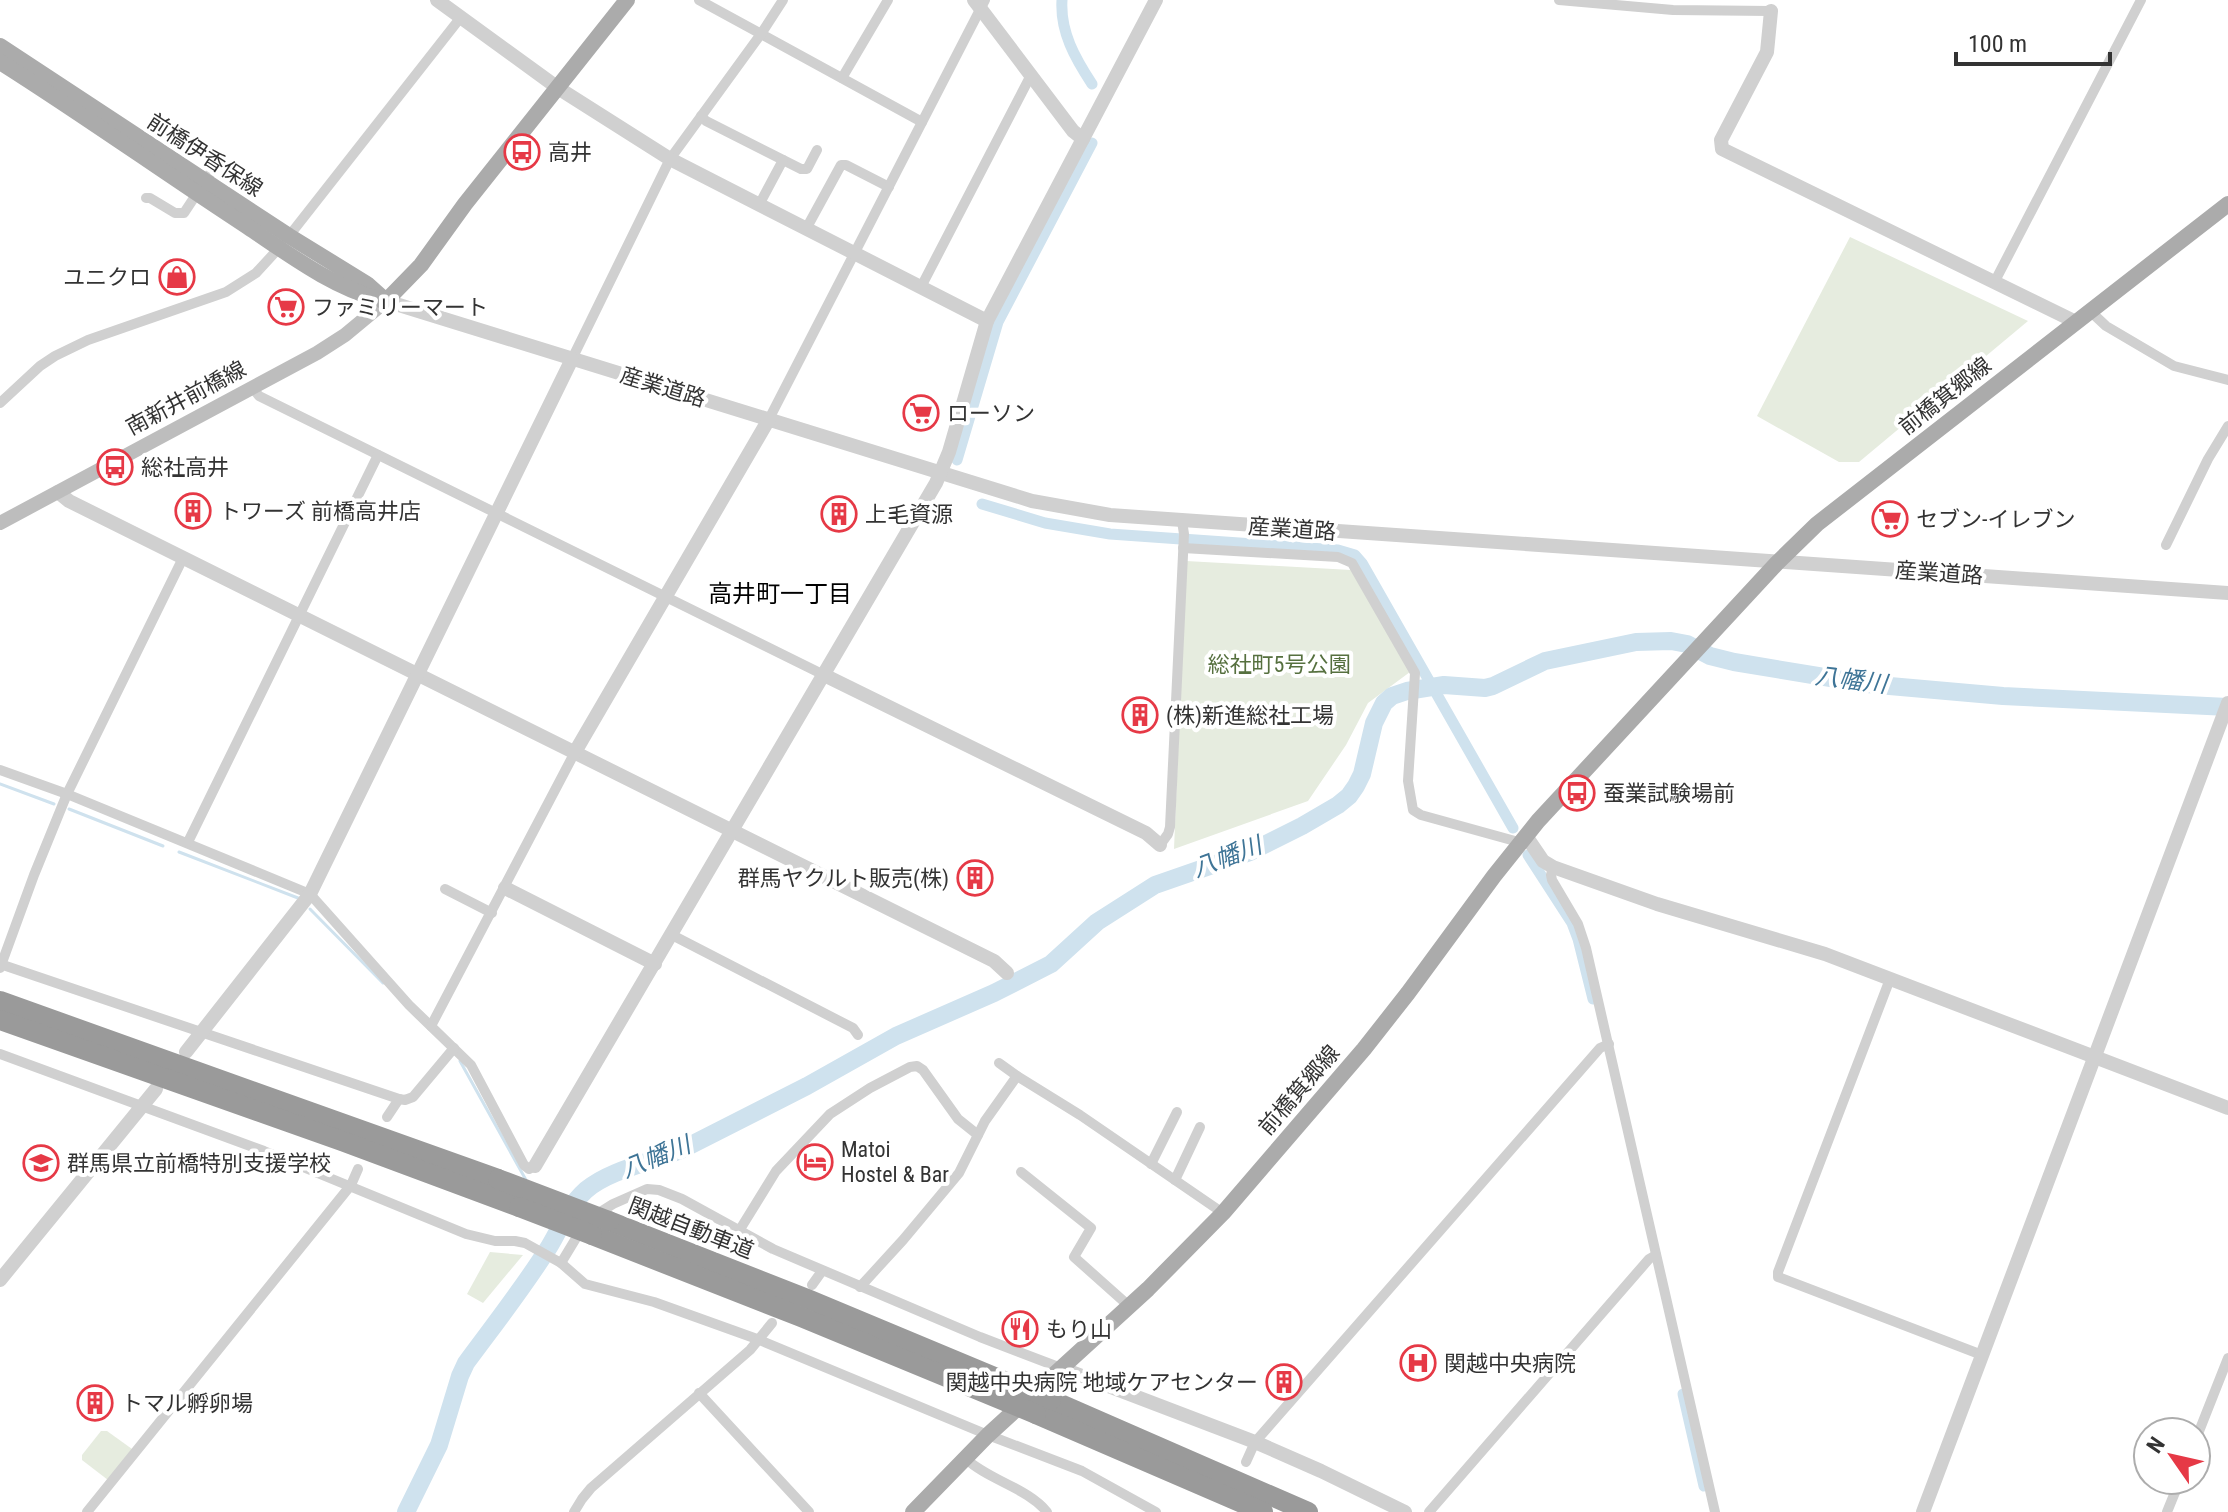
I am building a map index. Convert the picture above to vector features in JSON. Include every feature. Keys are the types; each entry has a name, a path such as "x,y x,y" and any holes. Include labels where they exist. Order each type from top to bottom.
{"highway":[{"name":"関越自動車道","path":"0,1001 609,1221 810,1300 1014,1395"},
{"name":"関越自動車道","path":"0,1020 519,1207 801,1317 1014,1395 1308,1512"},
{"name":"関越自動車道","path":"1044,1407 1263,1512"}],"main road":[{"path":"386,301 421,265 465,204 627,0"},
{"name":"前橋伊香保線","path":"0,46 201,188"},
{"name":"前橋伊香保線","path":"0,62 284,242 367,284 386,301"},
{"name":"前橋箕郷線","path":"913,1512 988,1435 1183,1255 1223,1213 1364,1049 1522,840 1777,563 1817,524 2228,204"},
{"name":"南新井前橋線","path":"0,523 338,340 386,301"}],"street":[{"path":"437,0 558,88 670,159 987,321"},
{"path":"699,0 922,122"},
{"path":"186,1052 310,894 670,159 783,0"},
{"path":"842,78 888,0"},
{"path":"0,770 188,842 310,894 409,1005 471,1065 524,1165 529,1169 535,1166 941,473 987,321 1156,0"},
{"path":"1559,0 1673,10 1771,11 1767,52 1721,140 1722,149 2076,322"},
{"path":"1995,281 2141,0"},
{"path":"431,1026 575,752 769,419 980,3 1073,131 1083,139"},
{"path":"0,403 55,356 88,340 226,292 262,268 461,17"},
{"path":"921,287 1031,75"},
{"path":"701,116 801,169 807,169 817,150"},
{"path":"759,205 783,160"},
{"path":"146,198 179,214 188,208 217,163"},
{"path":"806,229 841,165 889,187"},
{"name":"産業道路","path":"386,301 1032,501 1110,515 2228,593"},
{"path":"2090,311 2106,326 2174,366 2228,380"},
{"path":"252,387 259,396 1146,833 1160,845 1170,827 1184,534 1182,521"},
{"path":"2166,545 2208,459 2228,426"},
{"path":"188,842 378,455"},
{"path":"58,492 69,501 994,961 1007,973"},
{"path":"1183,548 1348,560 1413,668 1416,680 1408,781 1410,803 1413,810 1421,815 1515,841 1522,840 1553,867 1657,904 1802,947 2228,1108"},
{"path":"183,558 67,794 1,965 399,1099 413,1097 454,1048"},
{"path":"1923,1512 2228,703"},
{"path":"1553,867 1552,880 1583,936 1715,1512"},
{"path":"505,888 655,964"},
{"path":"445,889 492,913"},
{"path":"672,935 853,1028 858,1035"},
{"path":"1890,979 1778,1277 1982,1355"},
{"path":"1246,1462 1255,1442 1600,1048 1609,1044"},
{"path":"0,1054 351,1185 389,1204 466,1234 495,1241 520,1241 559,1262 585,1284 654,1302 757,1339 1082,1471 1156,1512"},
{"path":"999,1063 1223,1213"},
{"path":"739,1231 782,1163 830,1114 914,1065 923,1070 958,1119 978,1135"},
{"path":"860,1287 953,1180 985,1121 1017,1076"},
{"path":"0,1280 156,1089"},
{"path":"387,1117 399,1099"},
{"path":"1151,1164 1177,1112"},
{"path":"1175,1180 1200,1127"},
{"path":"87,1512 351,1185 358,1169"},
{"path":"1021,1172 1091,1228 1074,1257 1129,1306"},
{"path":"559,1262 581,1229 603,1209 647,1189 659,1190 677,1196 764,1245 822,1271 1061,1368 1255,1442 1405,1512"},
{"path":"1429,1512 1649,1259 1656,1255"},
{"path":"812,1285 822,1271"},
{"path":"574,1512 588,1491 750,1350 772,1323"},
{"path":"2205,1416 2228,1358"},
{"path":"699,1393 809,1512"},
{"path":"965,1458 975,1467 1038,1503 1047,1512"}],"green space":[{"path":"1850,237 2028,321 1859,462 1839,462 1757,416"},
{"name":"総社町5号公園","path":"1186,561 1351,570 1410,672 1368,703 1346,745 1308,801 1174,849"},
{"path":"490,1252 523,1255 483,1303 467,1294"},
{"path":"101,1431 107,1431 132,1449 108,1480 82,1460 82,1455"}],"waterway":[{"path":"1062,0 1066,34 1092,84"},
{"path":"957,460 998,322 1092,143"},
{"path":"982,504 1045,523 1110,534 1338,550 1355,555 1513,828"},
{"name":"八幡川","path":"406,1512 439,1445 466,1363 529,1277 569,1210 586,1190 620,1171 683,1149 807,1086 896,1036 1051,964 1097,922 1155,885 1250,852 1338,805 1349,796 1362,774 1374,723 1384,703 1392,696 1444,685 1485,688 1545,661 1636,642 1671,641 1734,662 1867,684 2003,696 2228,707"},
{"path":"0,784 54,804"},
{"path":"69,809 163,846"},
{"path":"179,852 298,898"},
{"path":"1528,855 1572,923 1593,999"},
{"path":"310,909 383,983"},
{"path":"460,1061 526,1180"},
{"path":"1683,1394 1704,1486"}],"place":[{"name":"高井","path":"522,152"},
{"name":"ユニクロ","path":"177,277"},
{"name":"ファミリーマート","path":"286,307"},
{"name":"ローソン","path":"921,413"},
{"name":"総社高井","path":"115,467"},
{"name":"トワーズ 前橋高井店","path":"193,511"},
{"name":"上毛資源","path":"839,514"},
{"name":"セブン-イレブン","path":"1890,519"},
{"name":"(株)新進総社工場","path":"1140,715"},
{"name":"蚕業試験場前","path":"1577,793"},
{"name":"群馬ヤクルト販売(株)","path":"975,878"},
{"name":"Matoi Hostel & Bar","path":"815,1162"},
{"name":"群馬県立前橋特別支援学校","path":"41,1163"},
{"name":"もり山","path":"1020,1329"},
{"name":"関越中央病院","path":"1418,1363"},
{"name":"関越中央病院 地域ケアセンター","path":"1284,1382"},
{"name":"トマル孵卵場","path":"95,1403"}],"district":[{"name":"高井町一丁目","path":"780,594"}]}
